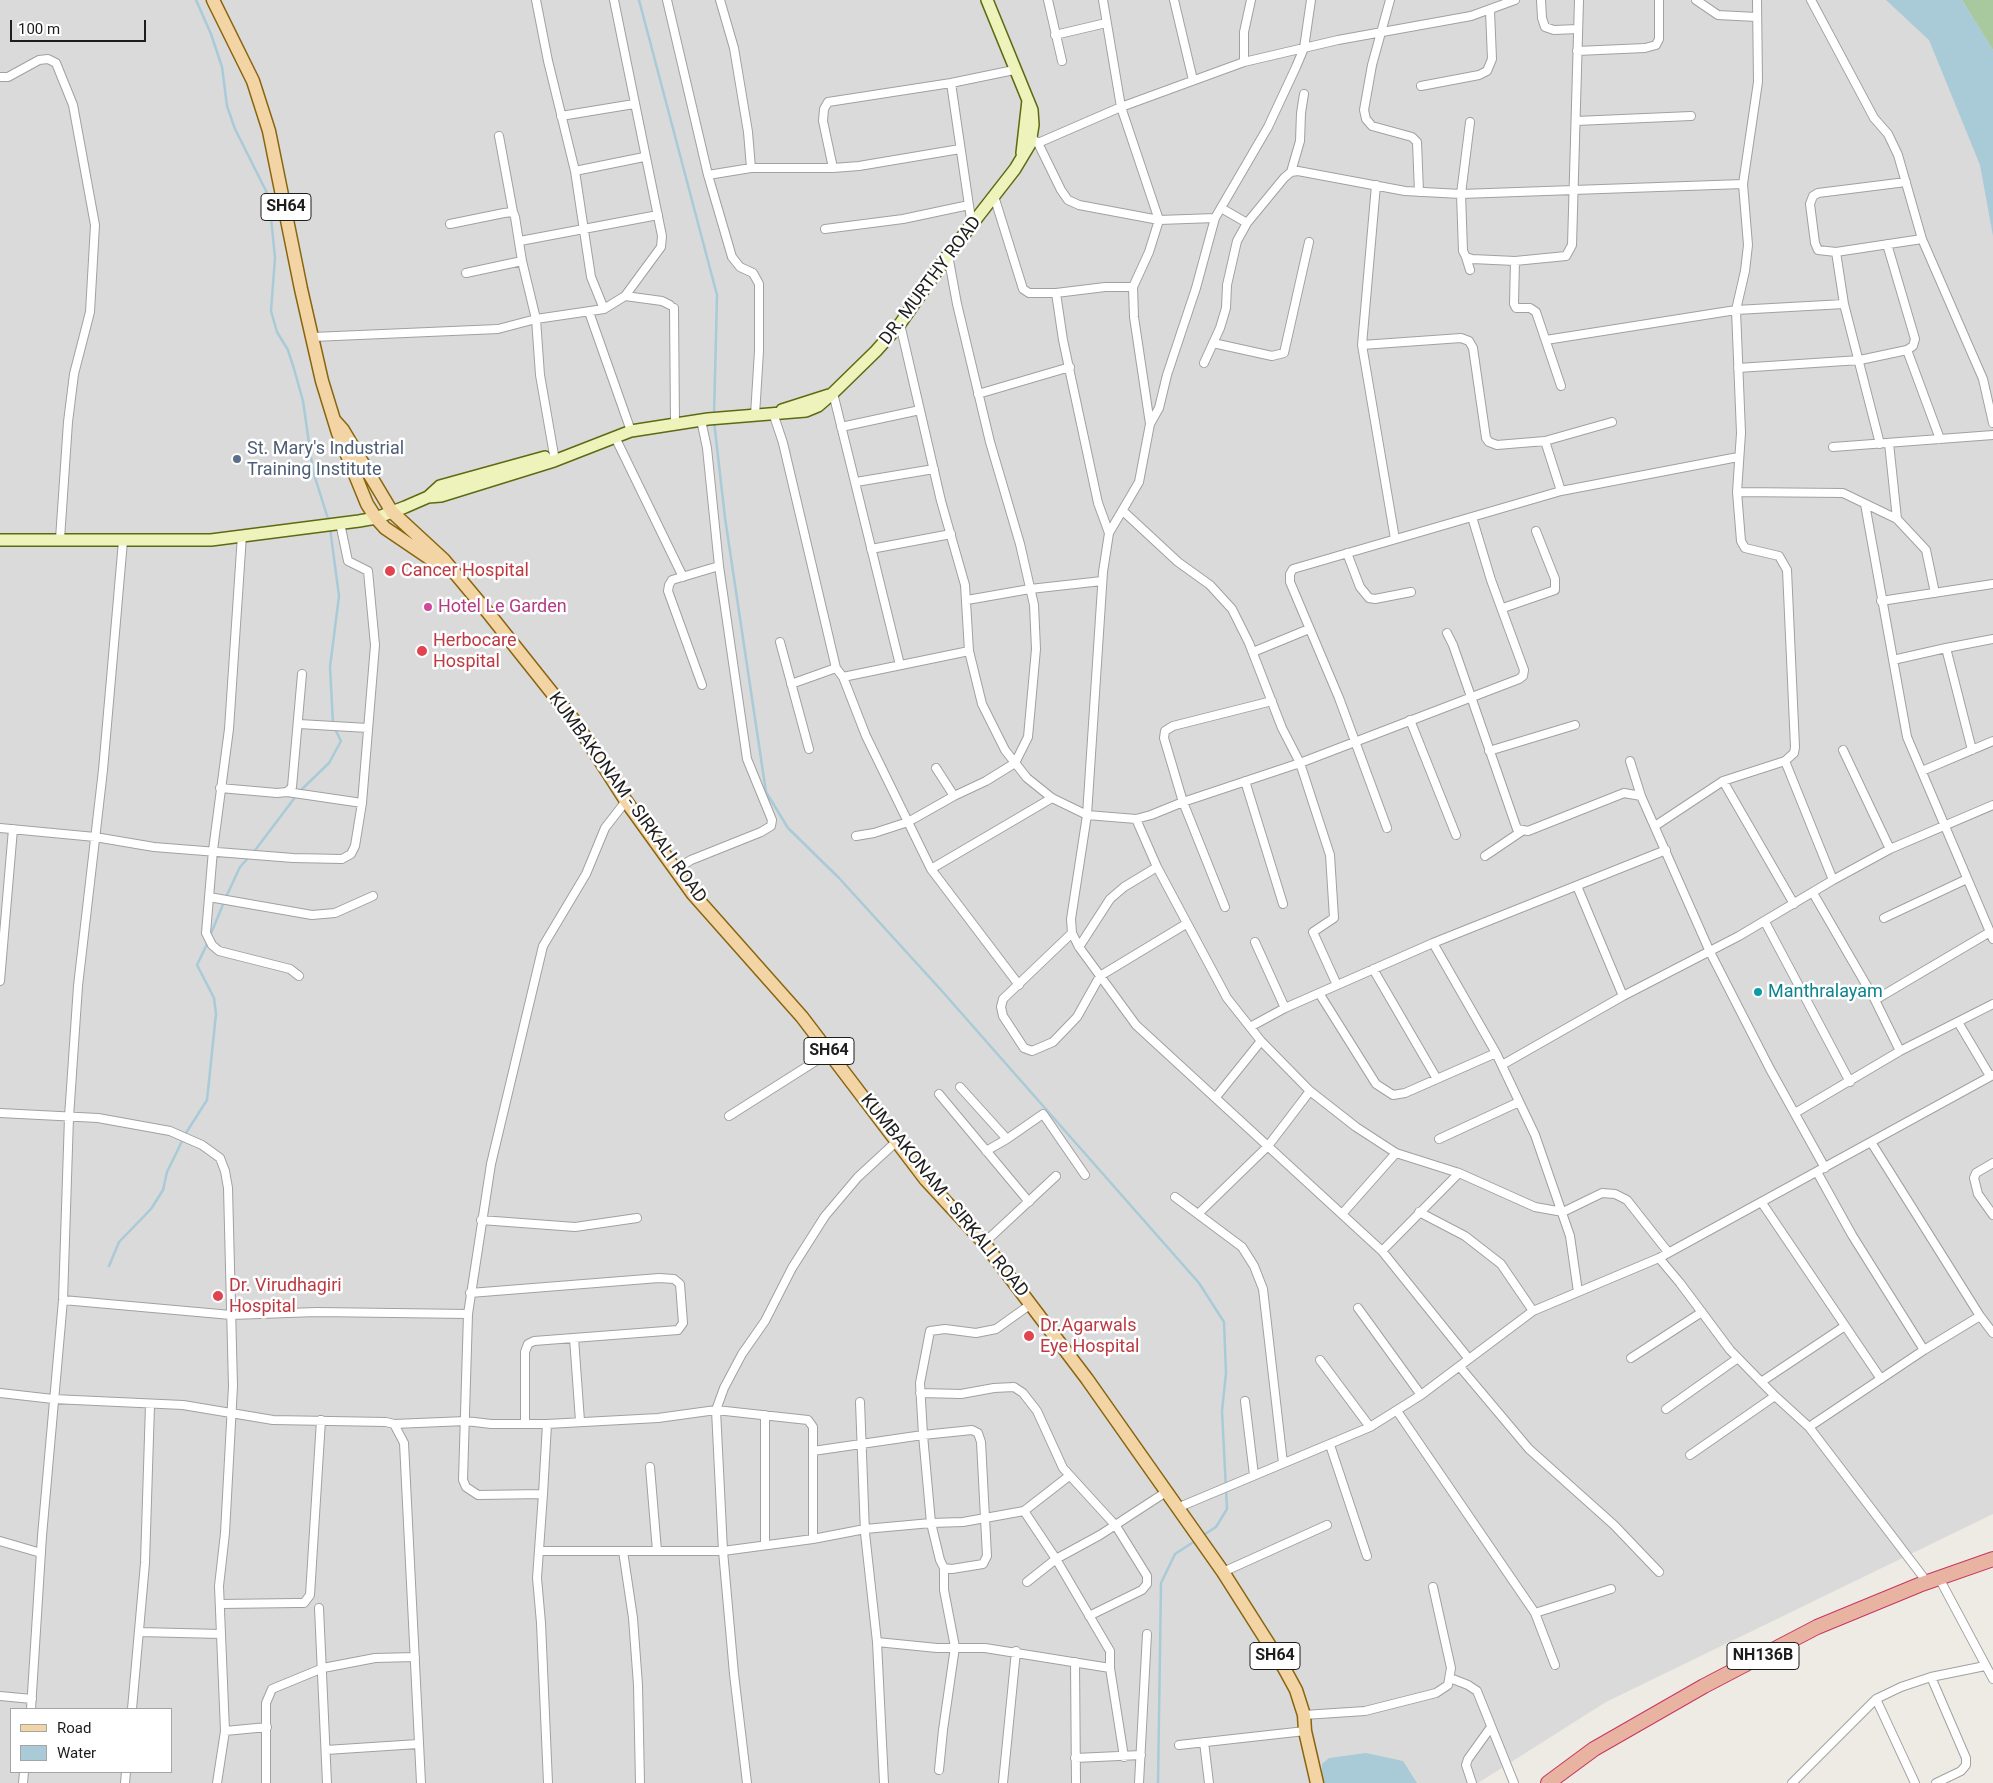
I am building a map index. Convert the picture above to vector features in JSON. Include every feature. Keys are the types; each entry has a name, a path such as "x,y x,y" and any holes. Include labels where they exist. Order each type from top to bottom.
{"highway":[{"name":"NH136B","path":"1548,1783 1594,1749 1704,1686 1818,1627 1933,1580 1993,1559"}],"main road":[{"name":"KUMBAKONAM - SIRKALI ROAD","path":"213,0 253,80 269,131 322,381 338,433 367,504 376,518 390,531 455,574"},
{"name":"DR. MURTHY ROAD","path":"831,394 876,351 900,324 948,255 1035,141 1033,117 1028,98 1014,70 987,0"},
{"path":"1022,157 1024,118 1028,98"},
{"path":"0,540 211,540 376,518 428,497 441,496 591,447 631,431 704,419 775,413 801,402 831,394"},
{"name":"KUMBAKONAM - SIRKALI ROAD","path":"335,421 343,430 392,512 444,560 576,723 626,801 675,870 830,1052 896,1142 926,1180 984,1243 1087,1379 1223,1572 1284,1668 1296,1690 1304,1715 1305,1731 1317,1783"},
{"path":"428,497 440,486 554,455 591,447"}],"street":[{"path":"536,0 560,116 575,172 591,277 604,309"},
{"path":"313,338 498,329 536,319 604,309 625,296 661,247 662,236 644,157 614,0"},
{"path":"667,0 708,175 732,257 740,267 753,273 759,284 759,351 754,415"},
{"path":"720,0 734,48 748,132 751,168"},
{"path":"1048,0 1062,61"},
{"path":"1103,0 1121,106 1159,220 1149,252 1133,287 1134,317 1150,424"},
{"path":"1174,0 1193,80"},
{"path":"1244,62 1244,32 1251,0"},
{"path":"1312,0 1304,48 1268,127 1215,218 1196,288 1167,375 1159,408 1150,424 1139,482 1110,533 1102,581 1087,814 1071,919 1072,933 1079,947 1136,1025 1382,1251 1469,1359"},
{"path":"1390,0 1372,65 1364,110 1366,119 1372,126 1412,137 1417,142 1419,192"},
{"path":"1215,218 1159,220 1079,205 1068,200 1035,141 1121,106 1244,62 1381,32 1490,11 1515,0"},
{"path":"1541,0 1542,18 1545,27 1554,30 1578,29"},
{"path":"1466,257 1472,260 1515,261 1566,256 1572,245 1579,0"},
{"path":"1577,51 1645,48 1656,45 1659,39 1659,0"},
{"path":"1696,0 1718,15 1756,17"},
{"path":"1655,826 1723,781 1785,761 1794,753 1795,747 1787,570 1779,556 1770,552 1752,551 1744,548 1741,541 1737,492 1741,433 1736,310 1745,271 1748,245 1744,184 1758,82 1757,0"},
{"path":"1811,0 1874,118 1888,134 1898,155 1922,239 1983,379 1993,423"},
{"path":"1421,86 1479,75 1487,71 1492,58 1490,11"},
{"path":"1055,35 1106,23"},
{"path":"0,77 8,78 39,60 48,59 56,62 73,106 95,225 90,312 74,374 68,422 60,539"},
{"path":"833,168 823,121 824,109 828,102 951,83 1014,70"},
{"path":"951,83 972,226"},
{"path":"1204,363 1226,308 1227,285 1237,241 1247,222 1291,172 1300,141 1304,94"},
{"path":"560,116 634,104"},
{"path":"1576,121 1691,116"},
{"path":"1470,122 1461,194 1464,251 1470,270"},
{"path":"499,136 520,241 522,261 536,319 540,375 554,455"},
{"path":"708,175 751,168 833,168 960,149"},
{"path":"575,172 644,157"},
{"path":"1291,172 1309,172 1419,192 1461,194 1574,188 1744,184"},
{"path":"1906,182 1818,193 1813,196 1810,204 1815,243 1818,250 1836,252 1922,239"},
{"path":"1376,185 1362,345 1395,539"},
{"path":"994,196 1023,289 1029,293 1056,293 1105,286 1133,287"},
{"path":"825,230 902,219 969,205"},
{"path":"1222,208 1247,222"},
{"path":"450,224 513,212"},
{"path":"520,241 658,215"},
{"path":"1213,343 1272,356 1284,353 1309,242"},
{"path":"1738,368 1860,360 1908,350 1913,346 1915,339 1887,244"},
{"path":"1836,252 1844,304 1860,360 1880,444"},
{"path":"856,836 874,833 908,822 954,796 986,781 1015,763 1028,737 1036,649 1034,605 978,394 957,304 948,255"},
{"path":"466,273 522,261"},
{"path":"1515,261 1514,304 1516,308 1521,310 1534,309 1561,386"},
{"path":"1056,293 1098,503 1110,533"},
{"path":"625,296 662,301 672,307 675,424"},
{"path":"1546,340 1736,310 1844,304"},
{"path":"589,312 631,431"},
{"path":"900,324 967,600 969,651 982,704 1005,750 1027,778 1052,798 1087,814 1136,819 1151,815 1183,802 1300,763 1523,676 1524,670 1484,559 1472,516"},
{"path":"1362,345 1461,338 1469,341 1473,348 1486,438 1489,442 1497,445 1545,441 1612,422"},
{"path":"1908,350 1940,439"},
{"path":"978,394 1070,367"},
{"path":"831,394 856,482 900,665"},
{"path":"841,427 920,410"},
{"path":"775,413 836,668 843,677 866,736 931,869 1018,985"},
{"path":"675,870 691,860 761,832 770,826 772,820 747,759 719,566 704,419"},
{"path":"1833,447 1993,436"},
{"path":"615,437 683,577"},
{"path":"1545,441 1561,491"},
{"path":"1889,443 1897,519"},
{"path":"1387,828 1356,740 1308,629 1290,582 1290,574 1298,567 1561,491 1738,457"},
{"path":"856,482 934,469"},
{"path":"1737,492 1843,493 1897,519 1926,550 1935,593"},
{"path":"1866,504 1881,601 1907,737 1992,936 1875,1000"},
{"path":"1123,511 1178,562 1210,585 1232,609 1253,652 1282,728 1300,763 1330,855 1334,918 1313,932 1337,985"},
{"path":"0,828 95,837 154,847 213,850 293,858 342,859 352,854 362,803 375,645 368,571 348,561 338,524"},
{"path":"1502,608 1555,590 1555,580 1536,531"},
{"path":"871,549 951,534"},
{"path":"242,535 229,729 213,850 206,933 212,945 219,951 290,969 299,976"},
{"path":"31,1708 41,1553 62,1300 69,1117 78,986 95,837 123,541"},
{"path":"1348,553 1360,587 1369,598 1375,600 1411,592"},
{"path":"702,685 668,591 672,580 719,566"},
{"path":"967,600 1030,589 1102,581"},
{"path":"1881,601 1993,584"},
{"path":"1253,652 1308,629"},
{"path":"1447,633 1454,645 1515,824 1522,831"},
{"path":"1893,660 1993,639"},
{"path":"780,642 809,749"},
{"path":"1946,648 1972,750"},
{"path":"843,677 969,651"},
{"path":"791,684 836,668"},
{"path":"287,792 292,787 302,674"},
{"path":"1225,907 1183,802 1164,738 1168,728 1272,701"},
{"path":"1410,720 1456,835"},
{"path":"299,724 368,728"},
{"path":"1490,751 1575,725"},
{"path":"1922,771 1993,741"},
{"path":"1843,750 1890,849"},
{"path":"1630,761 1641,796 1710,952 1825,1168"},
{"path":"1785,761 1833,880"},
{"path":"936,768 954,796"},
{"path":"1245,781 1283,904"},
{"path":"1723,781 1794,904"},
{"path":"220,788 287,792 362,803"},
{"path":"1486,856 1522,831 1528,831 1624,794 1641,796"},
{"path":"931,869 1052,798"},
{"path":"543,1494 478,1495 466,1487 463,1480 470,1293 491,1164 543,946 586,874 605,828 626,801"},
{"path":"1502,1064 1623,996 1765,922 1833,880 1890,849 1944,824 1993,805"},
{"path":"1136,819 1157,867 1227,998 1261,1040 1310,1091 1356,1127 1396,1152 1459,1173 1535,1207 1563,1212 1602,1193 1615,1194 1627,1200 1668,1252"},
{"path":"0,981 13,829"},
{"path":"1250,1027 1285,1008 1374,969 1666,850"},
{"path":"1079,947 1110,899 1124,887 1157,867"},
{"path":"1884,918 1967,879"},
{"path":"1577,886 1623,996"},
{"path":"1813,893 1875,1000 1900,1051"},
{"path":"209,897 312,915 335,913 373,896"},
{"path":"1765,922 1850,1082"},
{"path":"1072,933 1003,999 1001,1007 1004,1016 1024,1048 1032,1051 1053,1042 1077,1017 1100,976 1186,924"},
{"path":"1255,942 1285,1008"},
{"path":"1433,944 1496,1052 1535,1135 1570,1236 1578,1292"},
{"path":"1374,969 1437,1079"},
{"path":"1319,993 1376,1084 1385,1092 1393,1095 1405,1093 1496,1052"},
{"path":"1795,1113 1900,1051 1993,1004"},
{"path":"1178,1508 1254,1474 1370,1427 1421,1395 1532,1311 1659,1258 1992,1076 1958,1022"},
{"path":"1216,1098 1261,1040"},
{"path":"729,1116 830,1052"},
{"path":"960,1087 1007,1139"},
{"path":"1198,1214 1268,1146 1310,1091"},
{"path":"939,1094 1029,1202"},
{"path":"1439,1139 1520,1102"},
{"path":"0,1113 98,1118 170,1131 202,1145 220,1158 228,1188 231,1413 220,1604 225,1731 217,1783"},
{"path":"986,1151 1043,1114 1085,1175"},
{"path":"747,1783 736,1701 723,1550 716,1410 724,1388 742,1354 765,1320 792,1268 825,1216 858,1177 896,1142"},
{"path":"1871,1142 1980,1316 1993,1333"},
{"path":"1342,1214 1396,1152"},
{"path":"1993,1163 1976,1173 1974,1185 1993,1215"},
{"path":"1816,1172 1852,1235 1924,1350"},
{"path":"1382,1251 1459,1173"},
{"path":"984,1243 1056,1176"},
{"path":"1175,1198 1242,1247 1254,1266 1263,1289 1283,1463"},
{"path":"1762,1203 1880,1379"},
{"path":"1419,1212 1465,1236 1501,1264 1532,1311"},
{"path":"481,1220 575,1227 637,1218"},
{"path":"1659,1258 1738,1358 1809,1427 1933,1580 1993,1679"},
{"path":"470,1293 659,1278 674,1279 680,1284 683,1324 678,1330 534,1341 528,1344 526,1352 524,1422"},
{"path":"62,1300 231,1315 317,1312 468,1314"},
{"path":"939,1770 942,1730 955,1647 944,1590 944,1568 940,1560 931,1522 923,1435 920,1393 930,1331 946,1329 976,1333 996,1329 1031,1304"},
{"path":"1358,1308 1421,1395"},
{"path":"1631,1358 1702,1312"},
{"path":"1809,1427 1924,1350 1980,1316"},
{"path":"1761,1382 1845,1326"},
{"path":"574,1338 580,1421"},
{"path":"1666,1409 1738,1358"},
{"path":"1320,1360 1370,1427"},
{"path":"1460,1367 1529,1449 1614,1525 1658,1572"},
{"path":"920,1393 961,1394 994,1388 1014,1387 1023,1393 1037,1411 1069,1476 1093,1499 1116,1526 1147,1576 1147,1584 1142,1590 1089,1616"},
{"path":"0,1393 53,1399 182,1405 273,1420 321,1420 394,1424 466,1421 491,1424 524,1422 547,1424 658,1418 716,1410 811,1422 813,1451 812,1539"},
{"path":"1690,1455 1775,1396"},
{"path":"1245,1400 1254,1474"},
{"path":"860,1402 865,1530 877,1642 884,1783"},
{"path":"132,1708 145,1553 150,1405"},
{"path":"1397,1411 1535,1613 1555,1665"},
{"path":"765,1415 765,1545"},
{"path":"220,1604 297,1603 304,1602 310,1595 321,1420"},
{"path":"394,1424 404,1443 420,1783"},
{"path":"547,1424 537,1578 548,1783"},
{"path":"813,1451 923,1435 972,1430 978,1433 981,1442 987,1556 983,1564 952,1569 944,1568"},
{"path":"1330,1444 1367,1556"},
{"path":"650,1466 657,1551"},
{"path":"539,1551 723,1550 931,1522 963,1522 1024,1511 1069,1476"},
{"path":"1027,1582 1056,1559 1116,1526 1166,1492"},
{"path":"1024,1511 1056,1559 1110,1651 1110,1668 1124,1757"},
{"path":"1223,1572 1327,1525"},
{"path":"0,1540 41,1553"},
{"path":"623,1551 633,1618 638,1685 640,1783"},
{"path":"1304,1715 1366,1711 1404,1703 1436,1693 1448,1685 1450,1668 1433,1587"},
{"path":"1535,1613 1611,1589"},
{"path":"319,1608 327,1783"},
{"path":"139,1632 221,1634"},
{"path":"1139,1783 1146,1634"},
{"path":"877,1642 1016,1651 1110,1668"},
{"path":"1003,1783 1016,1651"},
{"path":"266,1783 266,1703 272,1689 323,1668 375,1658 415,1658"},
{"path":"1075,1662 1076,1783"},
{"path":"1792,1783 1876,1699 1901,1687 1931,1677 1985,1666"},
{"path":"1931,1677 1966,1758 1966,1765 1961,1771 1936,1783"},
{"path":"1450,1678 1468,1685 1477,1691 1514,1783"},
{"path":"0,1696 32,1699"},
{"path":"1876,1699 1915,1783"},
{"path":"225,1731 267,1727"},
{"path":"1472,1783 1466,1765 1491,1727"},
{"path":"1179,1745 1305,1731"},
{"path":"1204,1742 1209,1783"},
{"path":"326,1750 418,1744"},
{"path":"1075,1758 1140,1755"},
{"path":"1798,1775 1802,1783"}],"shaded area":[{"path":"0,0 1993,0 1993,1514 1606,1702 1478,1783 0,1783"}],"green space":[{"path":"1962,0 1993,0 1993,50"}],"water":[{"path":"1886,0 1962,0 1993,50 1993,236 1980,165 1929,40"},
{"path":"1366,1753 1403,1761 1417,1783 1322,1783 1322,1764 1329,1758"}],"waterway":[{"path":"196,0 211,34 222,67 227,106 235,129 269,197 275,258 271,311 277,332 288,350 303,401 313,471 329,522"},
{"path":"639,0 717,295 714,416"},
{"path":"714,421 725,518 766,792 788,828 839,878 941,990 1199,1283 1224,1322 1226,1373 1222,1411 1227,1509 1216,1527 1202,1536"},
{"path":"330,528 339,596 330,667 333,723"},
{"path":"300,791 329,763 341,741 335,729"},
{"path":"253,853 296,796"},
{"path":"226,897 240,867 249,857"},
{"path":"210,936 224,902"},
{"path":"109,1266 119,1242 151,1209 163,1190 167,1172 186,1133 207,1100 216,1014 214,998 197,965 208,942"},
{"path":"1158,1783 1161,1583 1175,1554 1195,1541"}],"place":[{"name":"St. Mary's Industrial Training Institute","path":"237,459"},
{"name":"Cancer Hospital","path":"390,571"},
{"name":"Hotel Le Garden","path":"428,607"},
{"name":"Herbocare Hospital","path":"422,651"},
{"name":"Manthralayam","path":"1758,992"},
{"name":"Dr. Virudhagiri Hospital","path":"218,1296"},
{"name":"Dr.Agarwals Eye Hospital","path":"1029,1336"}]}
